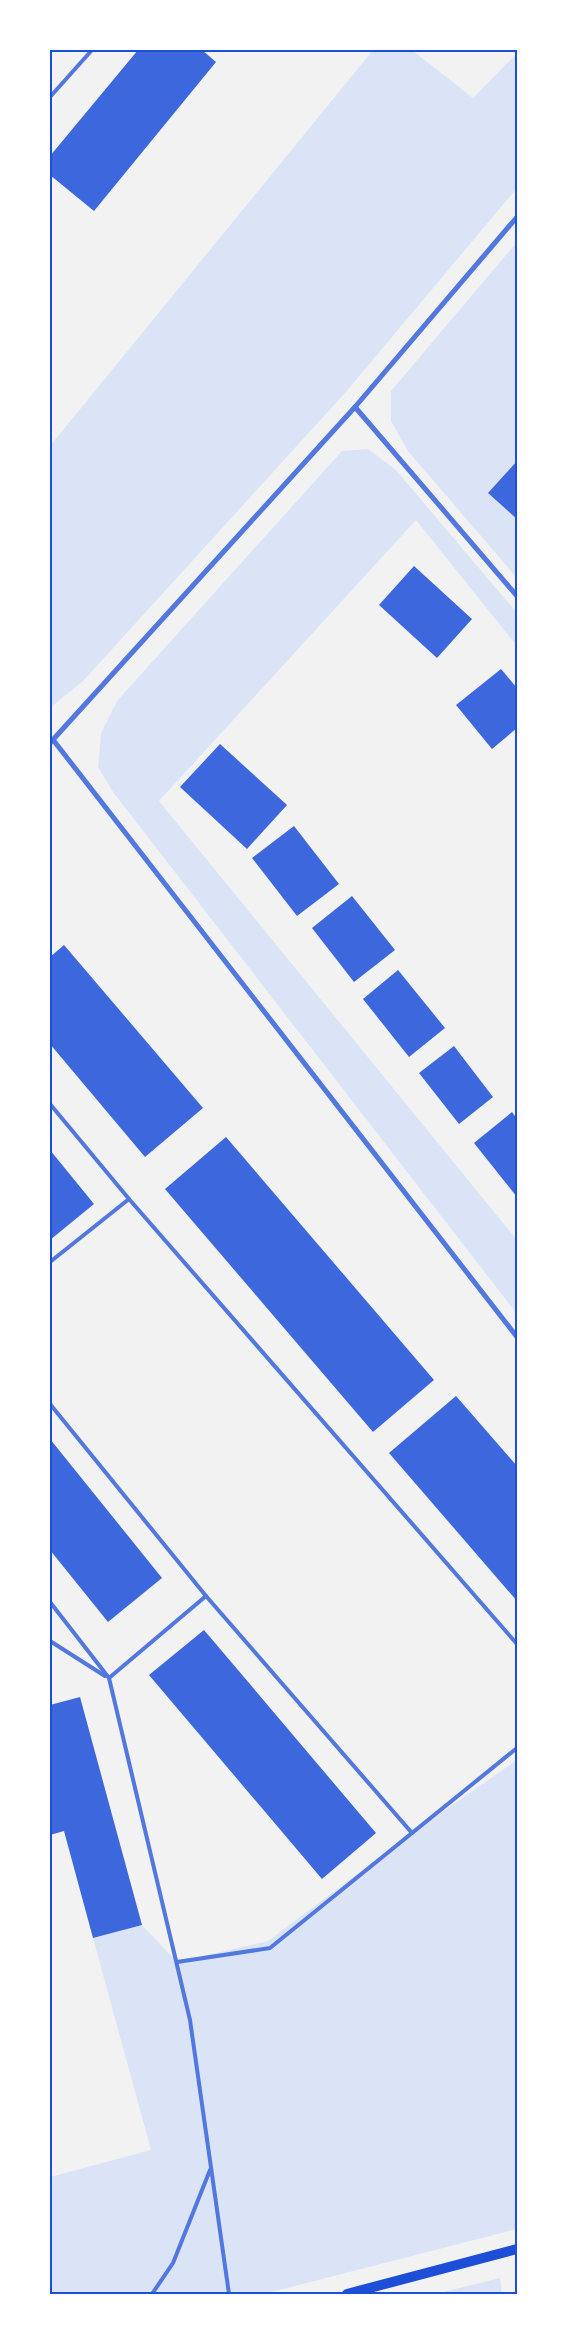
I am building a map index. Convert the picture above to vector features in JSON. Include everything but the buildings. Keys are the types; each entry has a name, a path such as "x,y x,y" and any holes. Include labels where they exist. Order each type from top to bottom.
{"main road":[{"path":"347,2294 517,2249"}],"street":[{"path":"517,217 355,407 52,742 517,1337"},
{"path":"355,407 517,596"}],"lane":[{"path":"50,97 92,50"},
{"path":"50,1104 129,1199 517,1644"},
{"path":"50,1262 129,1199"},
{"path":"50,1404 206,1596 412,1833"},
{"path":"108,1678 206,1596"},
{"path":"50,1602 108,1678 190,2020 230,2294"},
{"path":"50,1641 108,1678"},
{"path":"177,1962 270,1948 517,1748"},
{"path":"152,2294 173,2263 211,2168"}],"shaded area":[{"path":"373,50 412,50 473,98 517,53 517,188 345,393 84,680 50,708 50,446"},
{"path":"517,242 517,578 408,451 391,421 391,391"},
{"path":"368,449 396,470 517,613 517,646 416,520 159,801 517,1240 517,1314 113,792 98,767 101,733 117,701 342,451"},
{"path":"517,1760 517,2229 264,2294 50,2294 50,2177 151,2150 93,1938 142,1925 177,1962 268,1941 412,1833"},
{"path":"500,2278 502,2294 435,2294"}]}
